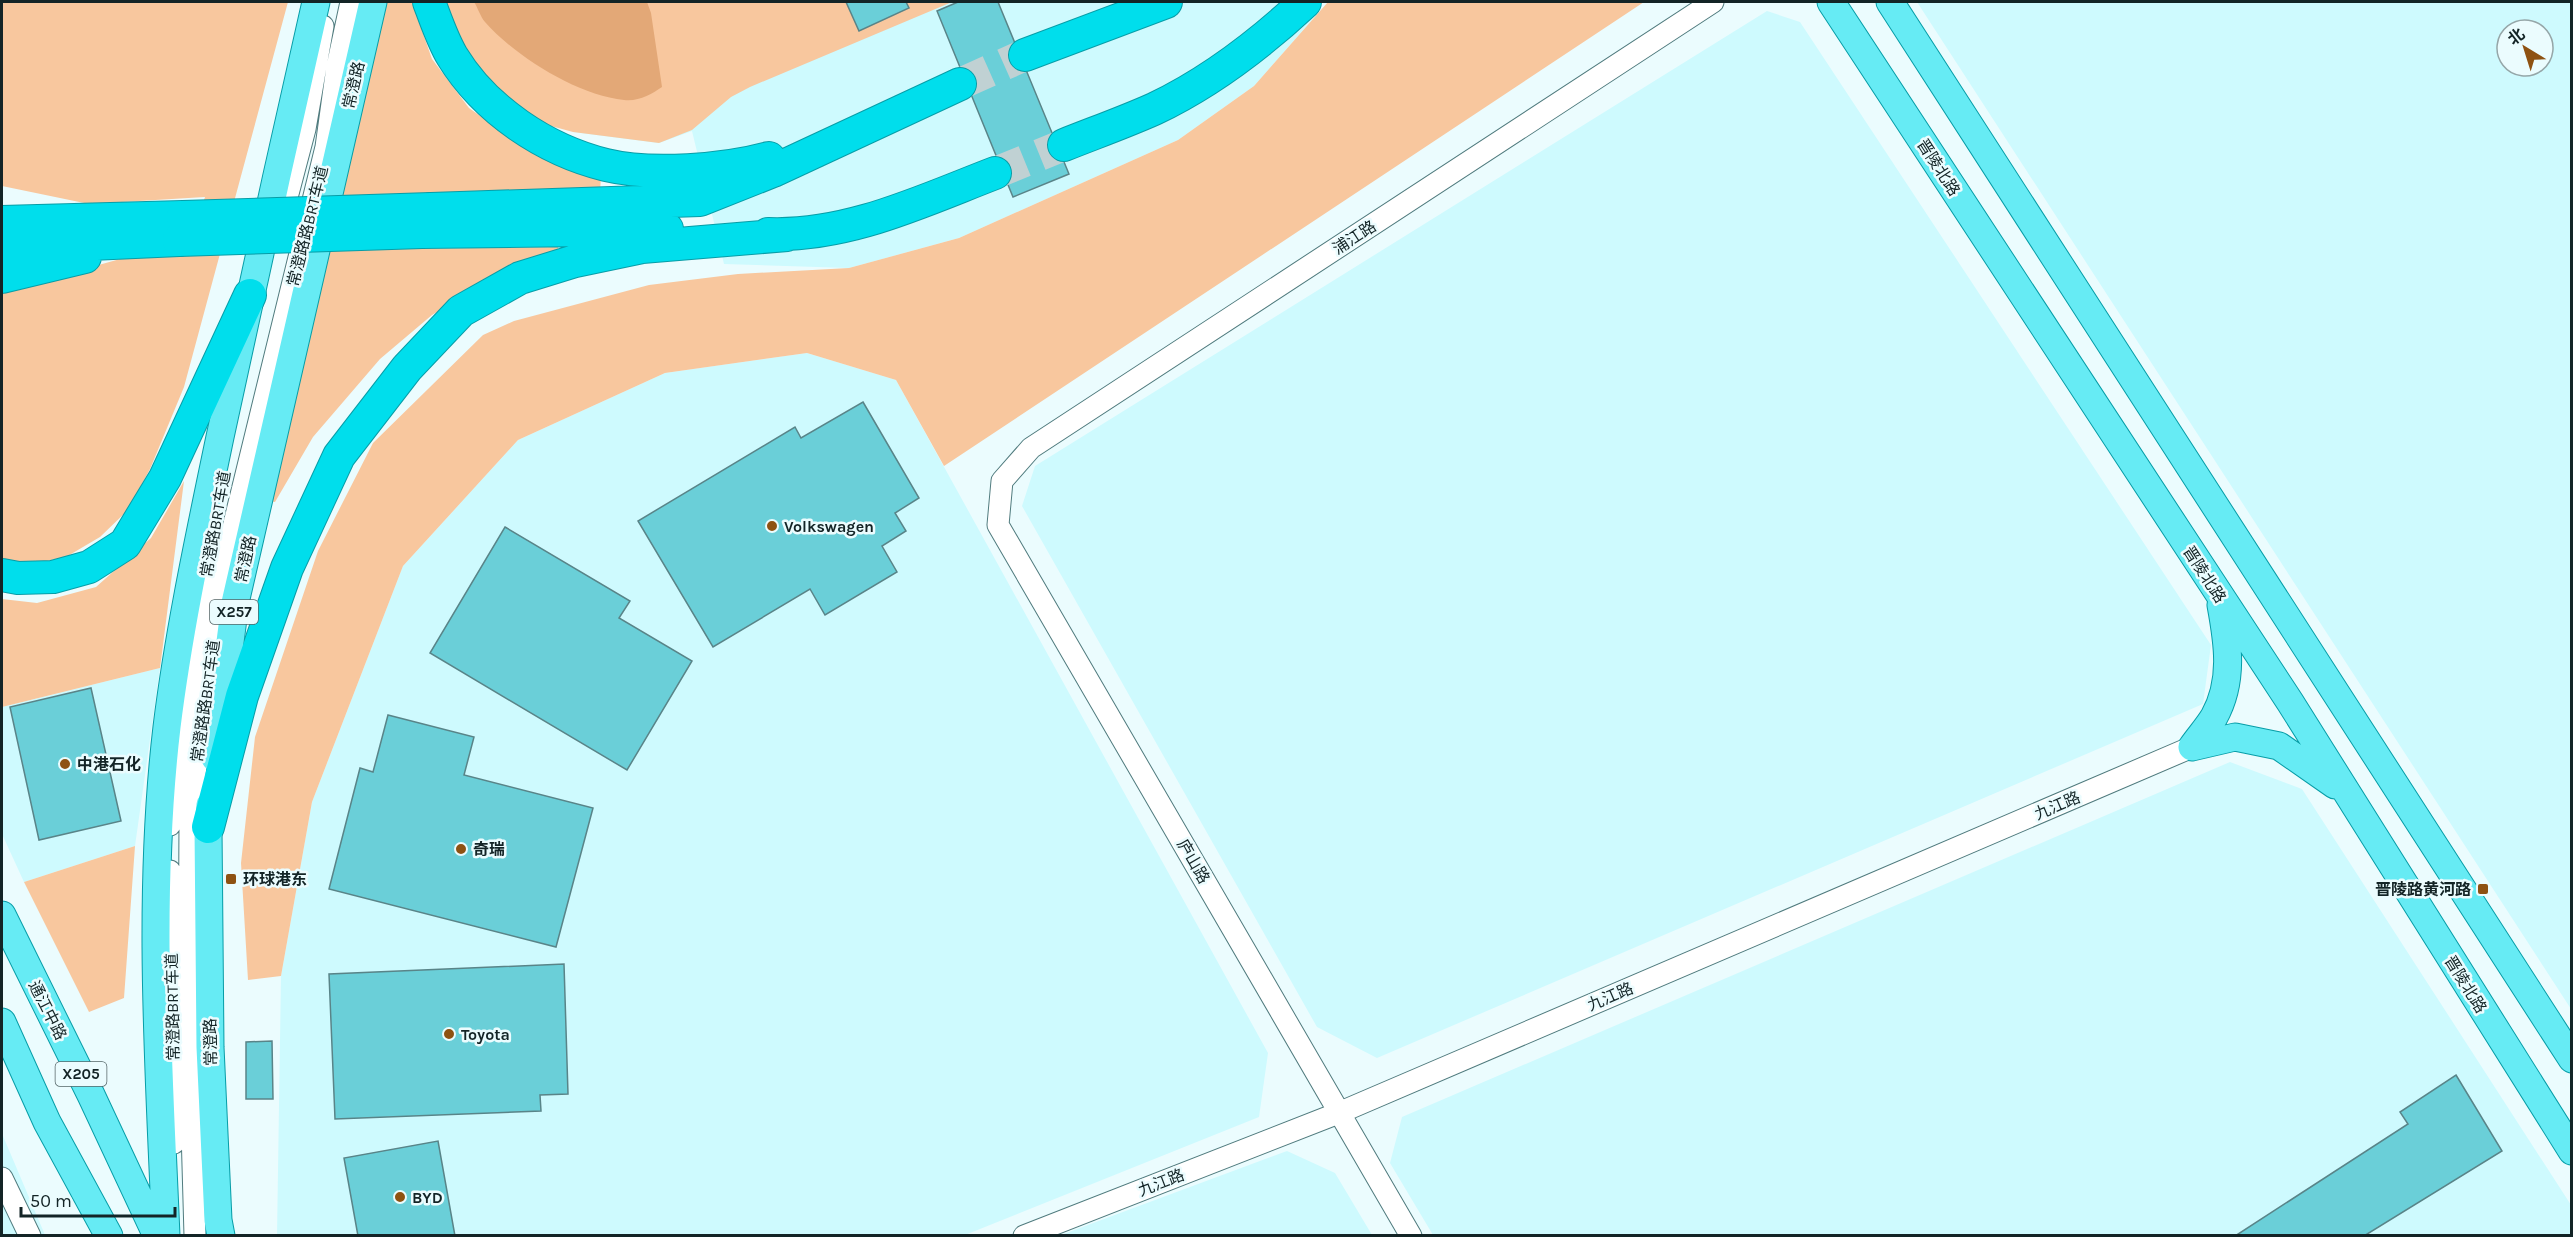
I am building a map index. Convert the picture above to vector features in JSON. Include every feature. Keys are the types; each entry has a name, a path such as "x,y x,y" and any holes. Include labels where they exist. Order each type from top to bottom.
{"highway":[{"path":"429,2 453,57 478,91 508,117 544,142 577,156 607,165 675,171 751,163 846,137"},
{"path":"1095,28 1144,2"},
{"path":"1025,55 1166,2"},
{"path":"1210,79 1264,27 1283,2"},
{"path":"1064,146 1155,108 1210,79 1268,37 1305,2"},
{"path":"2,222 85,221 181,228 427,221 700,200 773,171 960,84"},
{"path":"208,827 242,696 268,621 287,568 339,456 408,368 461,311 520,278 575,261 642,247 787,235 861,224 995,173"},
{"path":"2,200 85,221"},
{"path":"427,221 787,235"},
{"path":"2,277 67,263 181,228"},
{"path":"2,248 135,241"},
{"path":"2,576 53,577 89,567 125,544 165,478 250,295"}],"main road":[{"name":"X257","path":"166,1236 155,947 159,837 167,727 196,552 250,295 316,2"},
{"name":"常澄路","path":"221,1236 210,1047 208,827 235,603 373,2"},
{"name":"晋陵北路","path":"1831,2 2348,795 2571,1151"},
{"path":"1890,2 2571,1059"},
{"path":"2192,747 2214,716 2228,682 2227,639 2219,595"},
{"path":"2192,747 2235,737 2279,746 2312,767 2348,795"},
{"name":"通江中路","path":"2,915 91,1095 157,1236"},
{"name":"X205","path":"2,1022 47,1122 110,1236"}],"street":[{"name":"常澄路BRT车道","path":"176,1236 170,832 192,661 215,515 255,320 305,129 328,2"},
{"name":"常澄路路BRT车道","path":"195,1236 189,1024 190,820 204,693 231,540 326,147 337,66 351,2"},
{"name":"浦江路","path":"1002,481 1031,448 1713,2"},
{"name":"庐山路","path":"1002,481 998,525 1411,1236"},
{"name":"九江路","path":"1024,1236 1341,1112 2192,747"},
{"path":"2,1178 30,1236"}],"shaded area":[{"path":"2,2 288,2 184,387 150,469 128,510 100,537 66,557 27,565 2,563 2,292 138,254 186,253 205,197 89,204 2,186"},
{"path":"381,2 412,2 432,59 469,108 518,143 601,177 600,191 335,199"},
{"path":"438,2 1309,2 1317,14 1254,86 1178,140 959,238 849,268 724,264 692,131 659,143 573,132"},
{"path":"438,2 952,2 750,87 731,97 692,130 659,143 573,132 540,123 490,88 457,50"},
{"path":"474,2 647,2 651,13 662,87 634,100 606,97 587,91 548,72 513,48 483,20"},
{"path":"1328,2 1644,2 944,466 896,380 807,353 665,373 518,440 403,566 312,802 281,976 248,980 241,863 255,737 318,551 373,443 483,335 514,321 649,285 738,274 849,268 959,238 1178,140 1254,86"},
{"path":"1917,2 2571,2 2571,1009"},
{"path":"1767,11 1800,22 2211,645 2203,704 1377,1058 1317,1027 1022,506 1035,466"},
{"path":"558,247 559,258 496,276 432,315 380,359 313,437 275,502 268,501 326,250"},
{"path":"807,353 896,380 1268,1053 1259,1117 965,1235 277,1236 281,976 312,802 403,566 518,440 665,373"},
{"path":"184,481 160,668 2,707 2,599 37,603 96,587 151,538"},
{"path":"160,668 135,846 24,882 2,834 2,707"},
{"path":"2230,762 2302,789 2571,1205 2571,1235 1433,1235 1390,1163 1402,1117"},
{"path":"135,846 124,998 89,1012 24,882"},
{"path":"3,1136 45,1235 2,1235"},
{"path":"1287,1151 1335,1173 1372,1235 1061,1235"}],"building":[{"path":"846,2 906,2 909,8 859,31"},
{"path":"958,2 998,2 1069,174 1013,197 937,11"},
{"name":"Volkswagen","path":"863,402 919,498 895,513 906,531 882,546 897,572 825,615 810,589 713,647 638,521 795,427 801,438"},
{"path":"505,527 630,601 619,618 692,661 627,770 430,653"},
{"name":"中港石化","path":"91,688 121,821 39,840 10,707"},
{"name":"奇瑞","path":"388,715 474,737 464,775 593,808 556,947 329,889 360,768 373,772"},
{"name":"Toyota","path":"564,964 568,1094 540,1095 541,1111 335,1119 329,974"},
{"path":"272,1041 273,1099 246,1099 246,1042"},
{"path":"2456,1075 2502,1151 2364,1236 2235,1236 2408,1124 2400,1112"},
{"name":"BYD","path":"438,1141 455,1236 358,1236 344,1158"}],"tunnel":[{"path":"960,84 1025,55"},
{"path":"995,173 1064,145"}],"place":[{"name":"Volkswagen","path":"772,526"},
{"name":"中港石化","path":"65,764"},
{"name":"奇瑞","path":"461,849"},
{"name":"环球港东","path":"231,879"},
{"name":"晋陵路黄河路","path":"2483,889"},
{"name":"Toyota","path":"449,1034"},
{"name":"BYD","path":"400,1197"}]}
